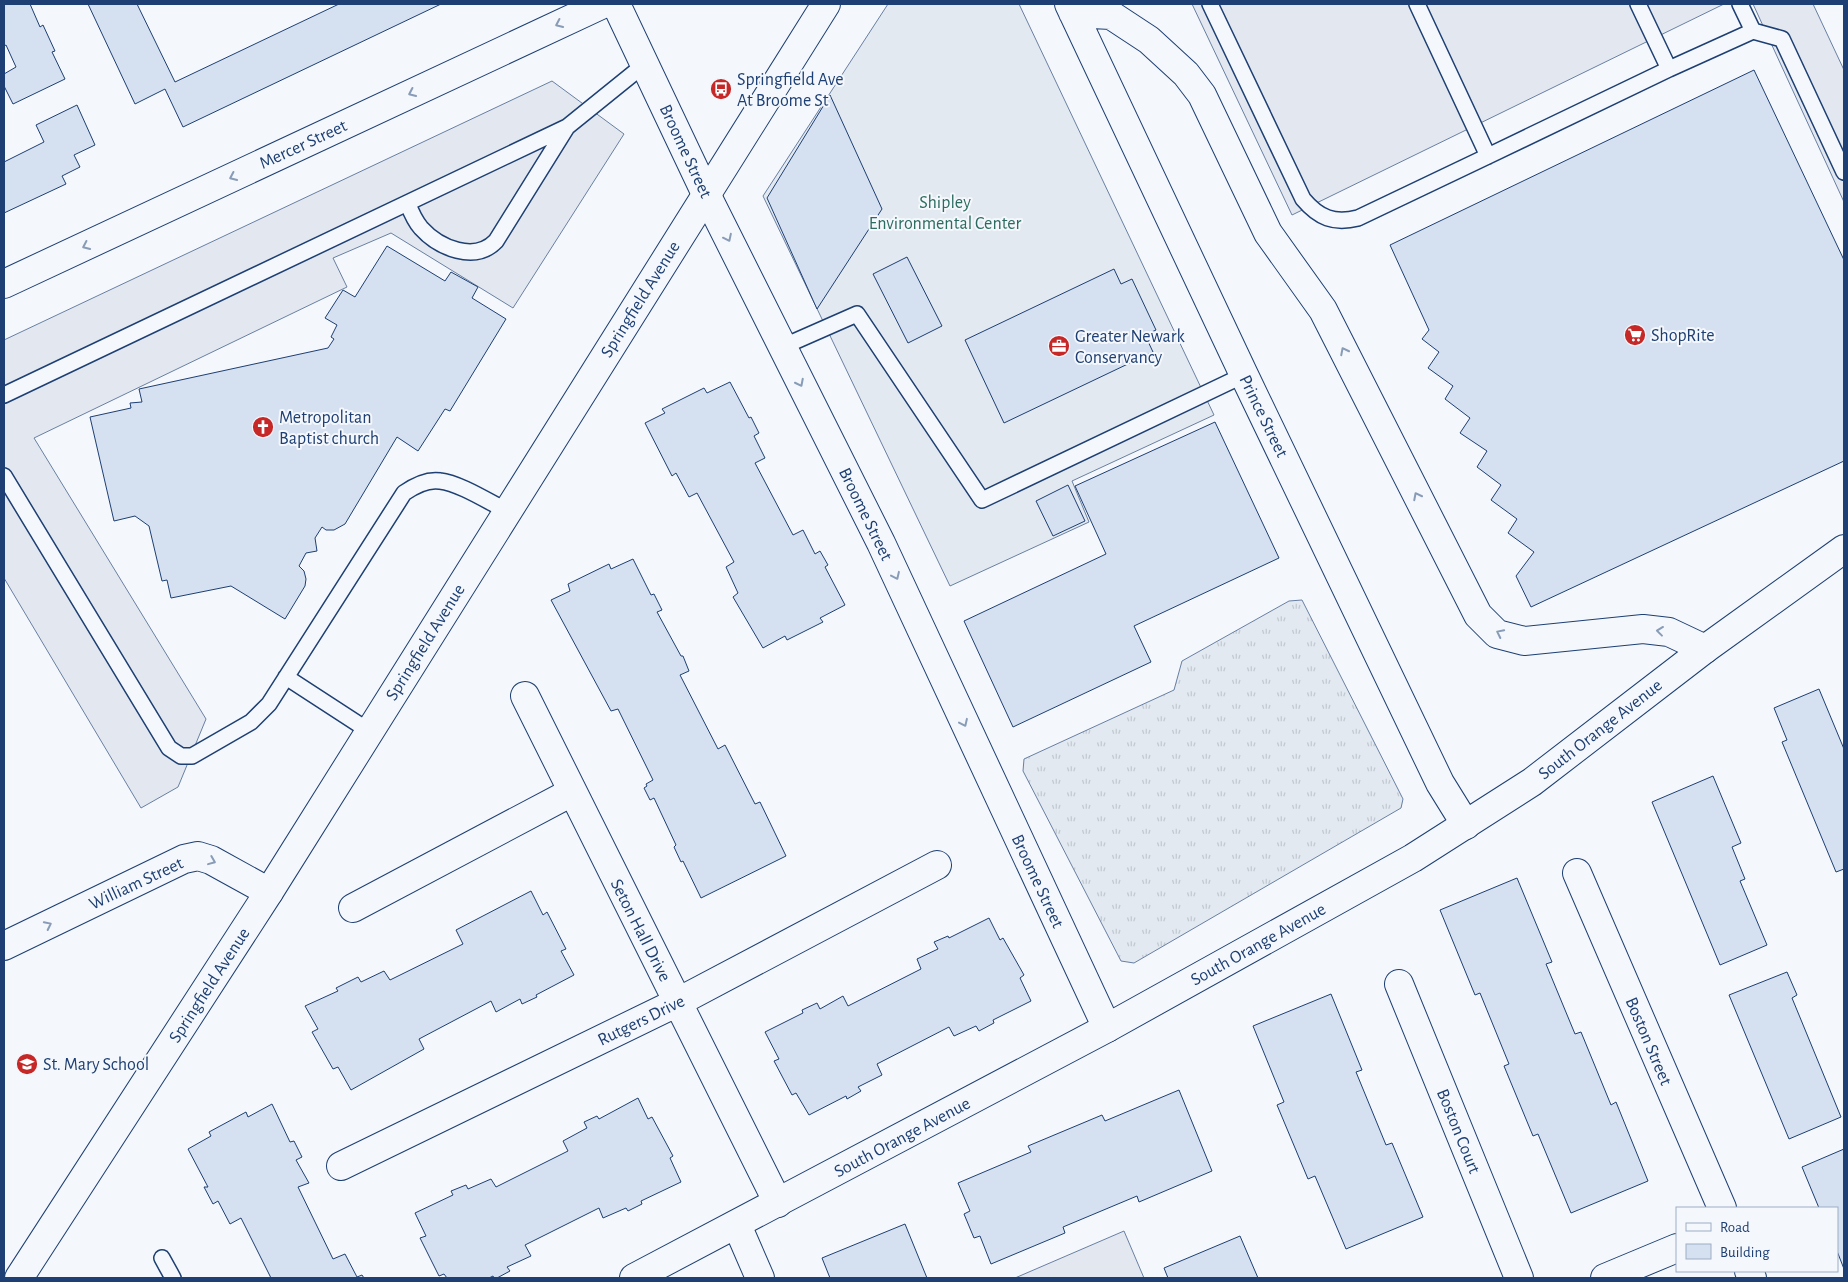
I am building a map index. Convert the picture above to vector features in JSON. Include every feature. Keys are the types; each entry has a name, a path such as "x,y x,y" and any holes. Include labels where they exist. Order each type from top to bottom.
{"street":[{"name":"Mercer Street","path":"4,284 603,4"},
{"name":"Broome Street","path":"616,4 706,194 881,543 1107,1028"},
{"name":"Springfield Avenue","path":"18,1278 269,892 826,4"},
{"name":"Prince Street","path":"1071,8 1244,375 1440,783 1466,825"},
{"path":"1071,8 1110,15 1149,40 1186,74 1202,95 1268,233 1323,310 1478,615 1497,634 1524,641 1643,629 1668,632 1705,649"},
{"name":"South Orange Avenue","path":"634,1278 1107,1028 1413,858 1532,782 1705,649 1844,549"},
{"name":"Seton Hall Drive","path":"525,696 778,1203"},
{"path":"354,908 572,792"},
{"name":"William Street","path":"4,946 184,859 198,856 211,860 269,892"},
{"name":"Rutgers Drive","path":"341,1166 678,1002 937,865"},
{"name":"Boston Street","path":"1577,873 1722,1207"},
{"name":"Boston Court","path":"1399,984 1519,1278"},
{"path":"737,1225 760,1278"},
{"path":"1605,1278 1676,1248"}],"lane":[{"path":"1210,4 1303,199 1320,214 1330,219 1344,221 1358,218 1752,31 1782,39 1844,172"},
{"path":"1417,4 1488,156"},
{"path":"1638,4 1669,69"},
{"path":"1740,4 1752,31"},
{"path":"4,395 567,127 646,64"},
{"path":"408,204 421,228 446,246 464,252 482,251 496,241 567,127"},
{"path":"782,347 857,314 982,500 1244,375"},
{"path":"4,476 164,739 173,751 182,756 192,756 251,722 269,704 404,493 414,486 438,480 450,483 507,511"},
{"path":"286,677 369,731"},
{"path":"162,1258 173,1278"}],"green space":[{"name":"Shipley Environmental Center","path":"888,4 1019,4 1214,415 1072,481 1089,522 950,586 763,196"},
{"path":"1302,600 1403,799 1401,808 1134,963 1121,961 1023,771 1024,759 1174,690 1182,661 1289,601"}],"shaded area":[{"path":"1192,4 1724,4 1292,215"},
{"path":"1753,4 1813,4 1844,70 1844,202"},
{"path":"552,81 624,134 513,308 391,233 333,258 347,287 34,438 206,719 178,787 141,808 4,578 4,340"},
{"path":"1124,1231 1144,1278 1015,1278"}],"building":[{"path":"4,4 30,4 40,27 43,25 55,51 52,52 65,79 13,104 4,86 4,74 16,67 6,45 4,46"},
{"path":"88,4 137,4 175,82 339,4 441,4 183,127 165,89 135,104"},
{"name":"ShopRite","path":"1754,70 1844,260 1844,461 1531,607 1516,576 1534,552 1508,533 1517,519 1491,500 1501,485 1477,467 1487,451 1460,433 1470,418 1445,399 1453,386 1428,368 1439,352 1422,339 1429,330 1390,245"},
{"path":"830,95 882,209 817,309 767,198"},
{"path":"77,105 95,145 74,155 80,167 62,176 66,184 4,213 4,162 44,142 36,125"},
{"name":"Metropolitan Baptist church","path":"387,246 445,281 451,272 478,287 472,298 506,319 450,411 445,409 418,451 397,437 345,524 334,530 326,530 322,527 315,538 317,551 306,553 299,566 304,571 305,586 285,619 231,586 171,598 167,580 162,581 149,526 135,516 114,521 90,417 131,408 130,403 142,402 139,389 328,348 334,339 331,337 337,325 325,318 343,290 355,297"},
{"path":"907,257 942,326 908,343 873,274"},
{"name":"Greater Newark Conservancy","path":"1114,269 1121,284 1132,279 1156,330 1145,335 1153,352 1004,423 965,340"},
{"path":"730,382 759,433 754,436 765,458 755,463 793,535 803,530 815,554 820,551 828,565 825,567 845,605 820,618 823,622 787,640 785,636 763,648 733,597 738,593 726,567 734,562 697,493 689,497 676,473 672,476 645,423 665,413 662,409 704,388 707,393"},
{"path":"1215,422 1279,558 1134,626 1151,662 1013,727 964,621 1106,554 1075,486"},
{"path":"1068,485 1085,521 1053,536 1036,501"},
{"path":"633,559 651,595 654,594 662,610 657,612 681,656 683,656 689,671 680,675 718,749 725,745 755,804 760,802 786,856 701,898 683,861 681,862 674,847 676,845 654,798 650,800 644,788 647,786 646,784 653,780 618,709 611,711 551,600 570,591 568,584 609,564 611,569"},
{"path":"1819,689 1844,749 1844,869 1836,872 1782,742 1787,740 1774,708"},
{"path":"1713,776 1741,843 1732,847 1745,879 1740,881 1767,945 1720,965 1652,802"},
{"path":"1517,878 1552,962 1546,964 1575,1034 1581,1032 1611,1105 1616,1102 1648,1181 1571,1213 1538,1134 1533,1136 1504,1066 1509,1064 1480,993 1475,995 1440,910"},
{"path":"531,891 543,915 547,912 566,949 561,951 574,975 522,1004 520,999 496,1012 491,1001 419,1039 424,1049 351,1090 338,1067 333,1069 312,1032 318,1029 305,1006 338,991 336,988 358,977 361,982 384,971 390,980 463,944 456,930"},
{"path":"989,918 1000,940 1003,938 1024,975 1020,978 1031,1001 993,1020 994,1023 979,1031 976,1026 954,1036 949,1027 877,1064 882,1075 858,1087 861,1091 847,1099 846,1096 809,1115 796,1093 792,1095 774,1061 779,1059 765,1032 803,1013 802,1010 817,1003 820,1009 843,996 848,1006 921,969 917,959 938,949 934,942 948,936 949,938"},
{"path":"1787,972 1797,995 1792,998 1841,1117 1789,1139 1729,995"},
{"path":"1331,994 1362,1070 1356,1072 1386,1145 1392,1143 1423,1217 1346,1249 1315,1176 1308,1179 1277,1105 1284,1102 1253,1026"},
{"path":"1179,1090 1212,1171 1139,1202 1137,1196 1063,1227 1065,1233 991,1264 980,1236 974,1238 964,1214 970,1211 958,1183 1031,1152 1028,1146 1102,1115 1105,1121"},
{"path":"638,1098 648,1119 652,1117 673,1156 670,1158 681,1182 641,1201 642,1204 628,1211 626,1208 603,1218 599,1208 525,1245 531,1256 507,1267 510,1271 497,1278 493,1276 489,1278 447,1278 444,1274 439,1276 420,1238 426,1236 415,1213 453,1195 451,1191 466,1185 468,1189 491,1179 496,1187 568,1151 563,1141 587,1128 584,1122 597,1116 599,1119"},
{"path":"272,1104 290,1142 294,1141 302,1157 296,1160 309,1183 298,1187 333,1259 345,1254 357,1277 362,1275 364,1278 271,1278 241,1218 230,1224 218,1201 213,1204 204,1187 208,1187 188,1149 211,1136 209,1132 246,1112 248,1117"},
{"path":"1844,1149 1844,1269 1838,1254 1838,1207 1819,1207 1802,1167"},
{"path":"905,1224 927,1278 830,1278 822,1258"},
{"path":"1240,1236 1258,1278 1168,1278 1164,1268"}],"place":[{"name":"Springfield Ave At Broome St","path":"721,89"},
{"name":"ShopRite","path":"1635,335"},
{"name":"Greater Newark Conservancy","path":"1059,346"},
{"name":"Metropolitan Baptist church","path":"263,427"},
{"name":"St. Mary School","path":"27,1064"}]}
